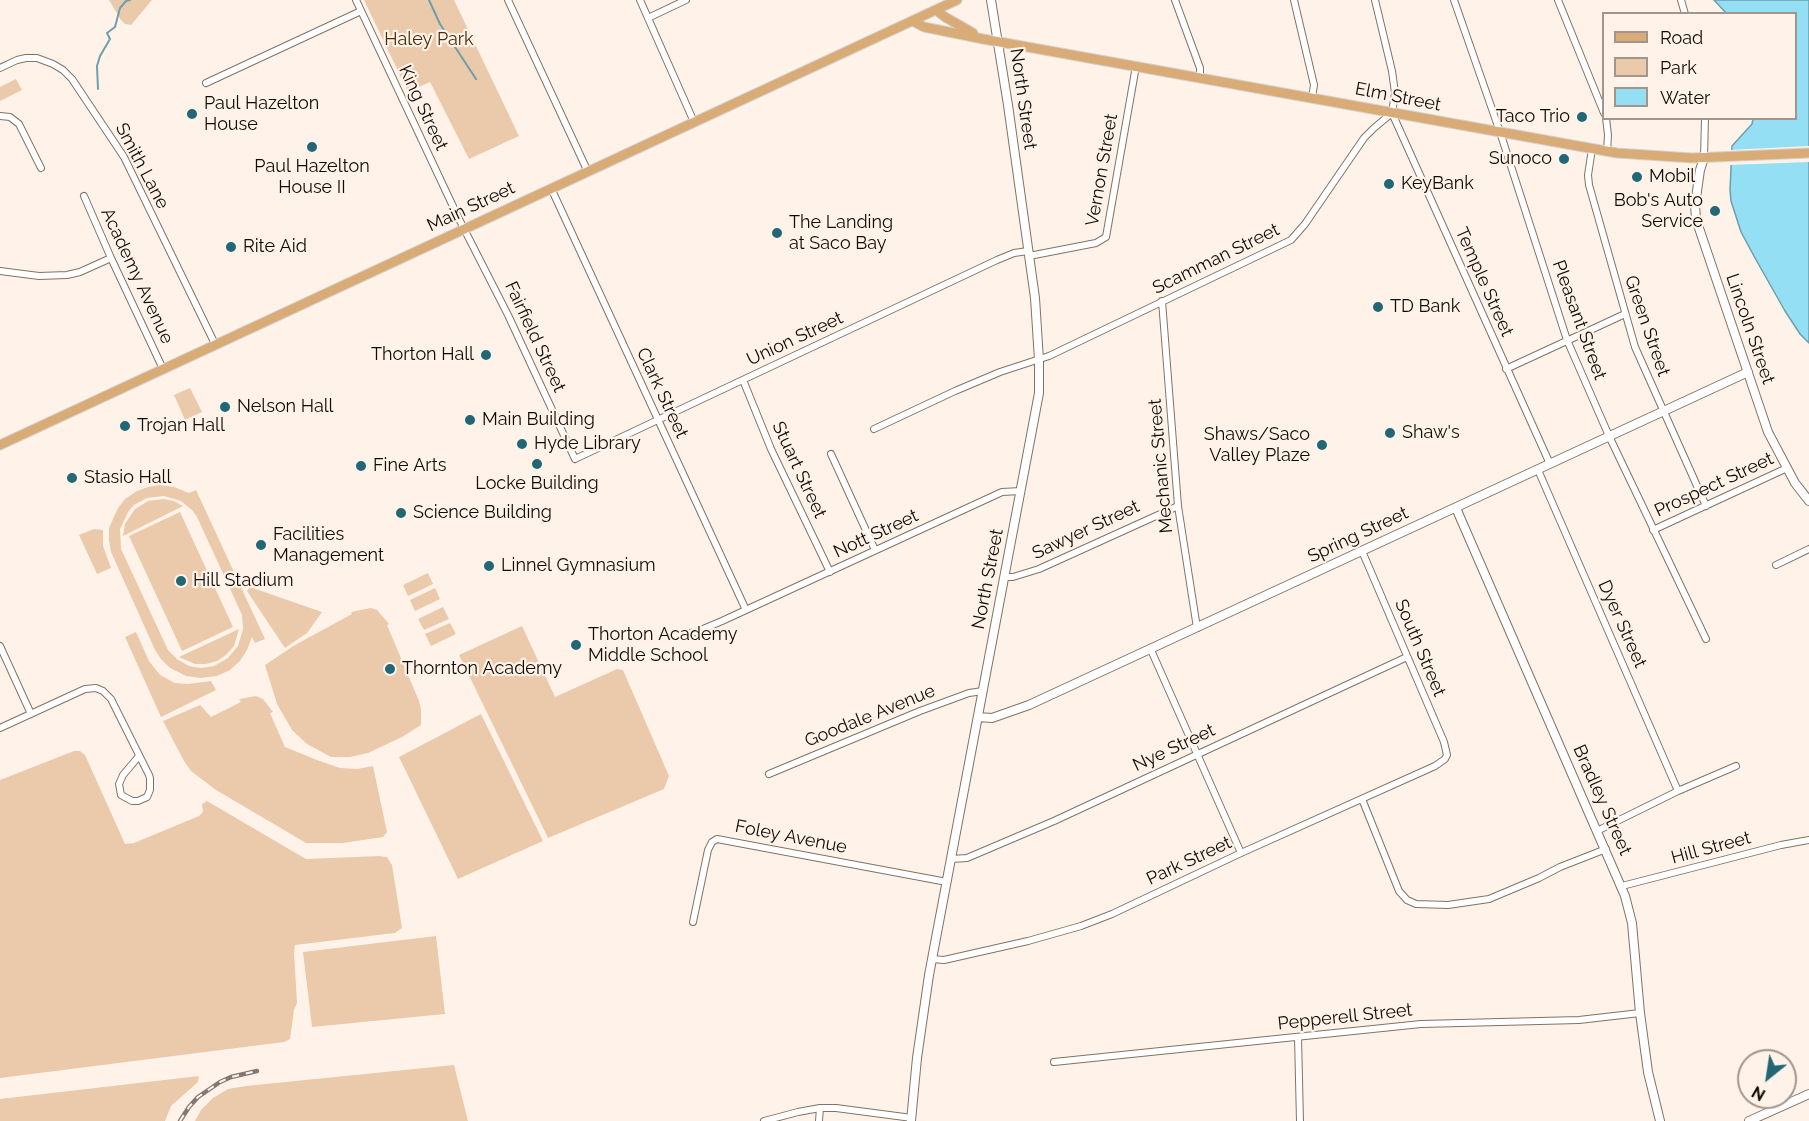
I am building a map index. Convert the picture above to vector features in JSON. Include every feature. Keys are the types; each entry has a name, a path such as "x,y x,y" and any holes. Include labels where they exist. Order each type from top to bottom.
{"main road":[{"name":"Main Street","path":"0,444 957,0"},
{"name":"North Street","path":"911,1119 932,959 1038,402 1039,360 1029,253 991,0"},
{"name":"Elm Street","path":"936,10 983,39"},
{"name":"Elm Street","path":"913,21 924,27 983,39 1607,152 1704,158 1809,153"},
{"name":"Lincoln Street","path":"1704,158 1696,199 1696,219 1768,432 1795,483 1809,501"},
{"name":"Spring Street","path":"978,717 992,718 1016,710 1151,650 1748,372"},
{"name":"Bradley Street","path":"1456,508 1628,904 1649,1083 1660,1121"},
{"path":"1749,1121 1809,1094"}],"street":[{"name":"King Street","path":"356,0 464,229"},
{"path":"508,0 588,172"},
{"path":"640,0 694,122"},
{"path":"648,18 687,0"},
{"path":"1175,0 1200,68 1200,77"},
{"path":"1294,0 1314,84 1312,98"},
{"path":"1375,0 1394,81 1392,113"},
{"name":"Pleasant Street","path":"1454,0 1500,132 1567,340 1609,436 1706,639"},
{"path":"1558,0 1602,108"},
{"path":"206,83 361,11"},
{"name":"Smith Lane","path":"0,68 16,60 37,58 63,70 72,79 124,157 215,344"},
{"name":"Vernon Street","path":"1029,253 1096,243 1106,237 1136,66"},
{"name":"Scamman Street","path":"874,429 991,376 1039,360 1291,240 1305,224 1364,138 1392,113"},
{"name":"Temple Street","path":"1392,113 1550,464"},
{"path":"0,116 10,117 19,124 41,168"},
{"path":"1606,120 1607,152"},
{"path":"1704,158 1705,120"},
{"name":"Green Street","path":"1592,149 1588,175 1589,185 1637,353 1706,506"},
{"name":"Clark Street","path":"551,188 746,610"},
{"name":"Academy Avenue","path":"84,196 163,369"},
{"name":"Fairfield Street","path":"464,229 508,315 575,459"},
{"name":"Union Street","path":"575,459 997,260 1014,253 1029,253"},
{"path":"0,271 39,276 67,275 111,258"},
{"name":"Mechanic Street","path":"1162,301 1178,506 1197,628"},
{"path":"1506,369 1625,314"},
{"name":"Stuart Street","path":"743,380 771,449 830,572"},
{"path":"831,454 875,550"},
{"name":"Prospect Street","path":"1653,530 1787,468"},
{"name":"Dyer Street","path":"1538,470 1678,790"},
{"name":"Nott Street","path":"684,634 710,626 746,610 1002,492 1021,491"},
{"name":"Sawyer Street","path":"1005,577 1017,576 1050,565 1178,506"},
{"path":"1776,565 1809,549"},
{"name":"South Street","path":"1362,551 1444,742 1446,757"},
{"path":"0,646 31,714"},
{"path":"1151,650 1241,853"},
{"name":"Nye Street","path":"951,859 967,858 1054,821 1407,657"},
{"path":"0,728 85,689 100,689 111,699 149,775 151,787 149,794 145,798 132,801 121,795 119,784 123,775 139,756"},
{"name":"Goodale Avenue","path":"769,774 920,711 969,693 983,691"},
{"name":"Park Street","path":"932,959 944,960 1028,941 1081,926 1112,914 1439,764 1446,757"},
{"path":"1597,831 1678,790 1736,766"},
{"path":"1362,799 1398,891 1405,899 1416,904 1448,905 1489,899 1606,849"},
{"name":"Foley Avenue","path":"693,922 708,850 717,839 947,882"},
{"name":"Hill Street","path":"1622,886 1780,845 1809,840"},
{"name":"Pepperell Street","path":"1054,1062 1437,1022 1579,1020 1640,1013"},
{"path":"1298,1037 1300,1121"},
{"path":"764,1121 820,1108 836,1108 911,1119"},
{"path":"819,1121 820,1108"}],"green space":[{"path":"109,0 152,0 131,25 121,20"},
{"name":"Haley Park","path":"364,0 454,0 519,136 469,159 430,82 408,92"},
{"path":"16,79 22,90 0,101 0,87"},
{"path":"190,388 202,412 185,420 174,395"},
{"path":"160,485 174,487 189,493 196,490 265,639 255,643 252,637 240,661 230,670 217,676 201,678 186,676 170,668 161,659 111,552 109,528 118,508 125,499 148,487","holes":["164,496 181,501 197,517 242,615 243,629 238,646 228,658 214,666 201,668 189,666 168,650 121,549 120,529 134,505 147,498"]},
{"path":"164,499 183,506 123,536 125,524 135,509 148,501"},
{"name":"Hill Stadium","path":"180,512 233,627 182,651 129,536"},
{"path":"94,529 103,530 103,546 111,568 97,574 79,535"},
{"path":"428,573 433,584 408,596 403,585"},
{"path":"250,587 322,612 307,633 285,648 247,591"},
{"path":"435,588 440,599 415,611 410,600"},
{"path":"443,607 449,619 424,630 418,619"},
{"path":"371,608 377,610 389,624 387,625 419,701 421,725 368,753 350,757 331,757 307,744 292,730 277,704 265,665 295,645 352,614 351,612"},
{"path":"450,623 456,634 431,646 425,634"},
{"path":"522,626 555,697 617,669 623,670 669,776 664,789 548,838 459,655"},
{"path":"239,629 234,646 217,661 195,664 179,657"},
{"path":"136,632 149,661 160,675 175,683 211,681 216,690 161,717 125,637"},
{"path":"256,696 263,699 273,712 270,713 285,747 340,768 357,769 373,766 387,832 383,837 343,843 306,843 216,790 191,771 163,721 200,705 211,717 241,702 239,699"},
{"path":"481,714 543,841 458,879 399,757"},
{"path":"74,751 80,751 85,755 125,844 134,843 199,816 203,812 202,804 207,801 306,859 387,857 392,865 402,928 395,933 295,945 297,1003 290,1039 284,1042 0,1078 0,780"},
{"path":"436,936 445,1014 312,1027 303,952"},
{"path":"454,1065 468,1121 195,1121 201,1110 213,1098 228,1089"},
{"path":"199,1076 198,1082 171,1106 165,1121 0,1121 0,1099"}],"water":[{"path":"1714,0 1809,0 1809,343 1785,311 1741,232 1731,201 1730,190 1732,146 1752,124 1753,120 1797,120 1797,12 1725,12"}],"pier":[{"path":"1809,146 1809,162 1729,165 1729,150"}],"waterway":[{"path":"98,89 97,66 110,39 107,33 115,27 120,8 130,0"},
{"path":"429,0 440,24 476,79"}],"railway":[{"path":"180,1121 198,1097 220,1082 257,1071"}],"place":[{"name":"Paul Hazelton House","path":"192,114"},
{"name":"Taco Trio","path":"1582,117"},
{"name":"Paul Hazelton House II","path":"312,147"},
{"name":"Sunoco","path":"1564,159"},
{"name":"Mobil","path":"1637,177"},
{"name":"KeyBank","path":"1389,184"},
{"name":"Bob's Auto Service","path":"1715,211"},
{"name":"The Landing at Saco Bay","path":"777,233"},
{"name":"Rite Aid","path":"231,247"},
{"name":"TD Bank","path":"1378,307"},
{"name":"Thorton Hall","path":"486,355"},
{"name":"Nelson Hall","path":"225,407"},
{"name":"Main Building","path":"470,420"},
{"name":"Trojan Hall","path":"125,426"},
{"name":"Shaw's","path":"1390,433"},
{"name":"Hyde Library","path":"522,444"},
{"name":"Shaws/Saco Valley Plaze","path":"1322,445"},
{"name":"Locke Building","path":"537,464"},
{"name":"Fine Arts","path":"361,466"},
{"name":"Stasio Hall","path":"72,478"},
{"name":"Science Building","path":"401,513"},
{"name":"Facilities Management","path":"261,545"},
{"name":"Linnel Gymnasium","path":"489,566"},
{"name":"Hill Stadium","path":"181,581"},
{"name":"Thorton Academy Middle School","path":"576,645"},
{"name":"Thornton Academy","path":"390,669"}]}
